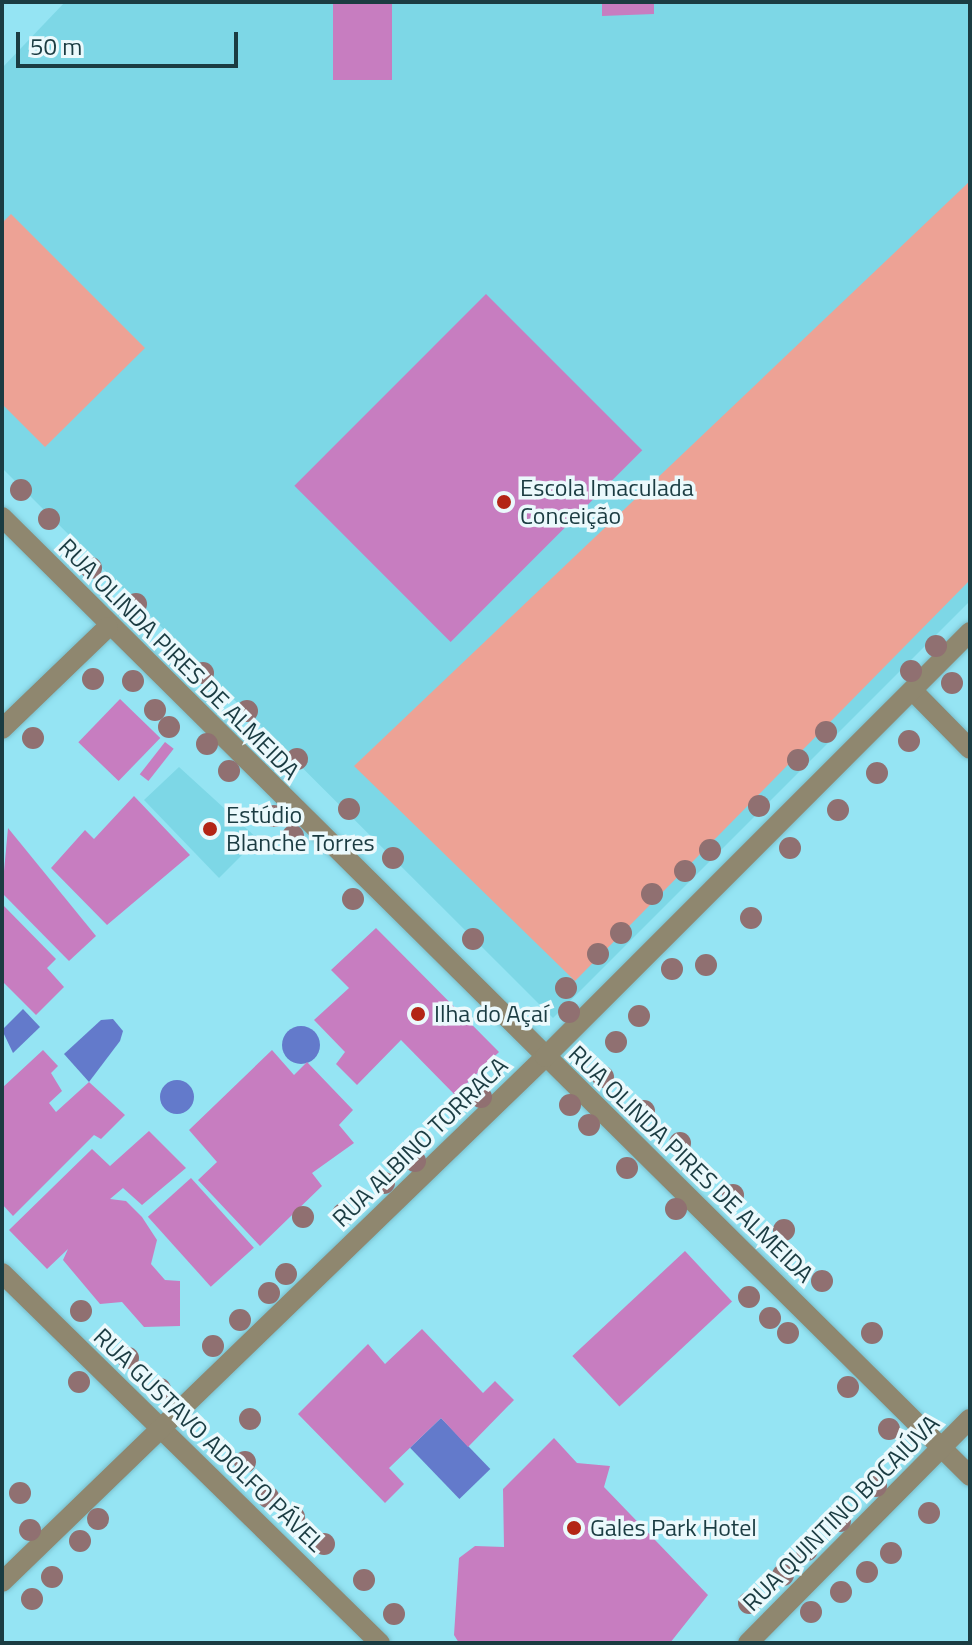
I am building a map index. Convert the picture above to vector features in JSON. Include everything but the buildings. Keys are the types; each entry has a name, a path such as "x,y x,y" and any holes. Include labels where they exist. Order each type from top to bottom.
{"street":[{"name":"RUA OLINDA PIRES DE ALMEIDA","path":"2,517 108,627 970,1476"},
{"path":"2,729 108,627"},
{"name":"RUA ALBINO TORRACA","path":"2,1582 545,1057 970,632"},
{"path":"913,691 970,749"},
{"name":"RUA GUSTAVO ADOLFO PÁVEL","path":"2,1273 380,1643"},
{"name":"RUA QUINTINO BOCAIÚVA","path":"748,1643 970,1419"}],"shaded area":[{"name":"Escola Imaculada Conceição","path":"65,2 970,2 970,601 553,1018 2,468 2,68"},
{"path":"970,181 970,580 575,981 354,766"},
{"path":"11,214 145,348 45,447 2,404 2,223"},
{"name":"Estúdio Blanche Torres","path":"179,767 258,839 219,878 144,800"}],"water":[{"path":"23,1009 40,1027 13,1053 2,1030"},
{"path":"113,1019 123,1031 120,1041 89,1082 64,1054 101,1020"},
{"path":"301,1026 315,1031 320,1045 315,1059 301,1064 287,1059 282,1045 287,1031"},
{"path":"177,1080 189,1085 194,1097 189,1109 177,1114 165,1109 160,1097 165,1085"},
{"path":"441,1418 490,1469 459,1499 410,1448"}],"place":[{"name":"Escola Imaculada Conceição","path":"504,502"},
{"name":"Estúdio Blanche Torres","path":"210,829"},
{"name":"Ilha do Açaí","path":"418,1014"},
{"name":"Gales Park Hotel","path":"574,1528"}]}
